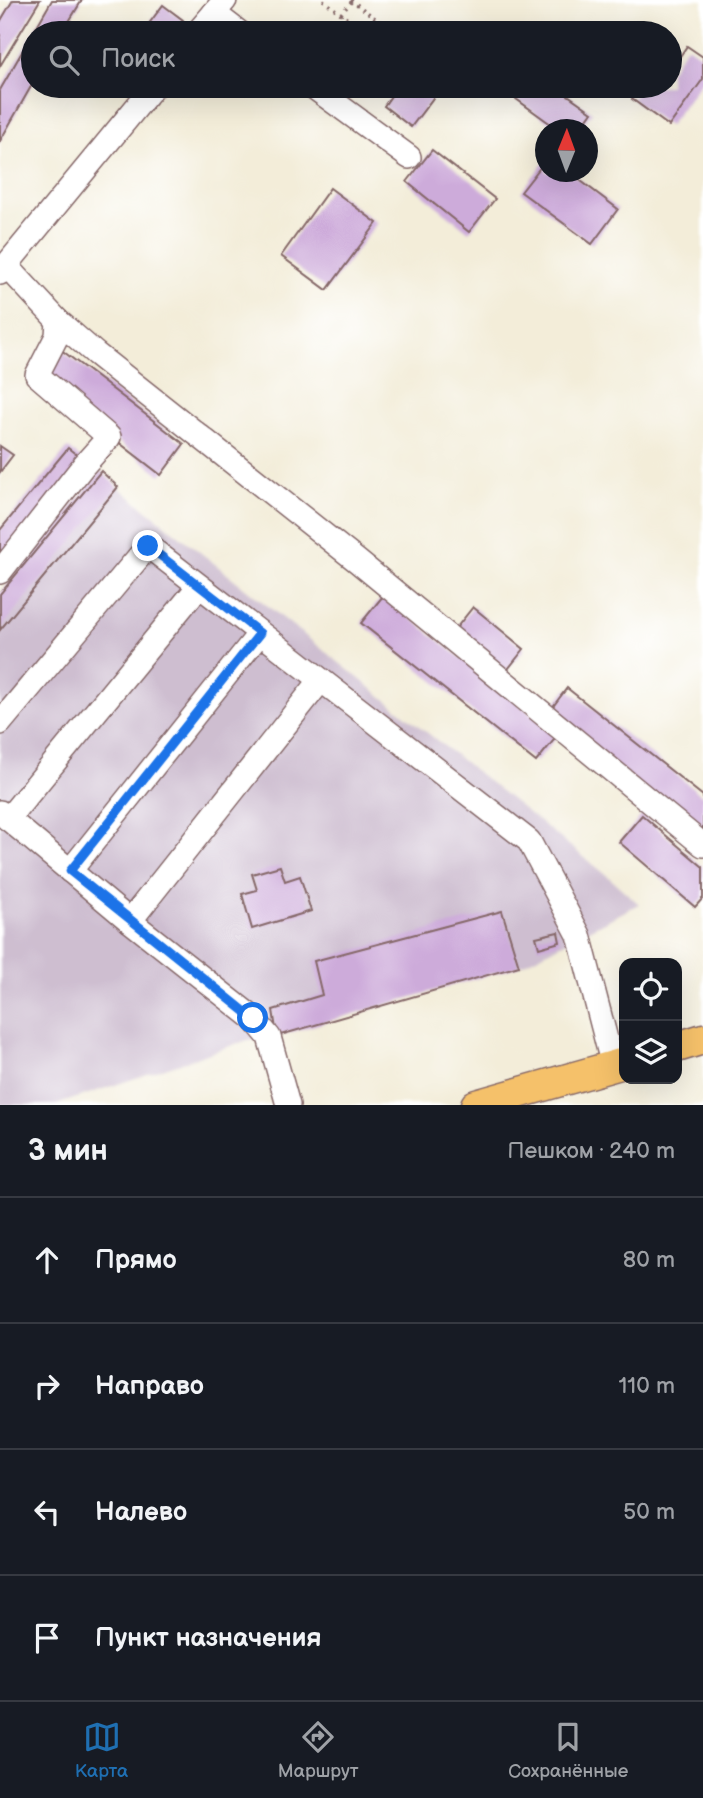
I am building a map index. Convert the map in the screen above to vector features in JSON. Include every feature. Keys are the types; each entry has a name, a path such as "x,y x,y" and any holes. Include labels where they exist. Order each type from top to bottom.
{"main road":[{"path":"682,1046 703,1040"},
{"path":"476,1105 618,1065"}],"street":[{"path":"207,21 219,7 230,21"},
{"path":"144,98 3,269 96,354 356,560 703,845"},
{"path":"328,98 409,157"},
{"path":"0,572 109,437 37,375 57,336 58,321"},
{"path":"0,723 148,546 529,841 579,934 618,1065"},
{"path":"199,586 4,815 130,921 253,1018 269,1037 288,1105"},
{"path":"70,871 260,633"},
{"path":"130,921 320,680"}],"path":[{"path":"323,0 350,21"},
{"path":"341,14 351,0 379,21"}],"shaded area":[{"path":"118,487 604,873 639,904 519,966 277,1036 248,1040 56,1105 0,1105 0,630"}],"building":[{"path":"13,0 40,0 27,21 21,21 21,31 0,66 0,22"},
{"path":"52,0 82,0 69,21 40,21"},
{"path":"163,5 183,20 182,21 151,21"},
{"path":"687,46 703,57 703,79 669,126 632,99 682,98 682,53"},
{"path":"21,54 21,98 24,98 0,141 0,90"},
{"path":"390,98 433,98 411,127 384,106"},
{"path":"515,98 572,98 592,112 587,119 544,119"},
{"path":"432,150 495,199 469,232 407,182"},
{"path":"535,174 535,182 582,182 618,209 592,244 521,192"},
{"path":"330,188 377,223 327,290 281,256"},
{"path":"60,349 184,444 161,475 37,379"},
{"path":"0,446 13,455 0,472"},
{"path":"68,448 87,463 0,568 0,530"},
{"path":"101,471 118,487 0,630 0,594"},
{"path":"383,596 558,735 536,762 361,623"},
{"path":"473,607 524,649 504,674 453,632"},
{"path":"567,688 703,796 703,842 545,717"},
{"path":"642,815 703,867 703,898 695,907 619,842"},
{"path":"280,866 285,881 300,876 311,911 252,929 242,894 257,890 252,874"},
{"path":"502,911 519,966 277,1036 273,1010 322,995 314,961"},
{"path":"558,932 560,942 539,948 536,937"}],"route":[{"path":"148,546 260,633 70,871 253,1018"}]}
